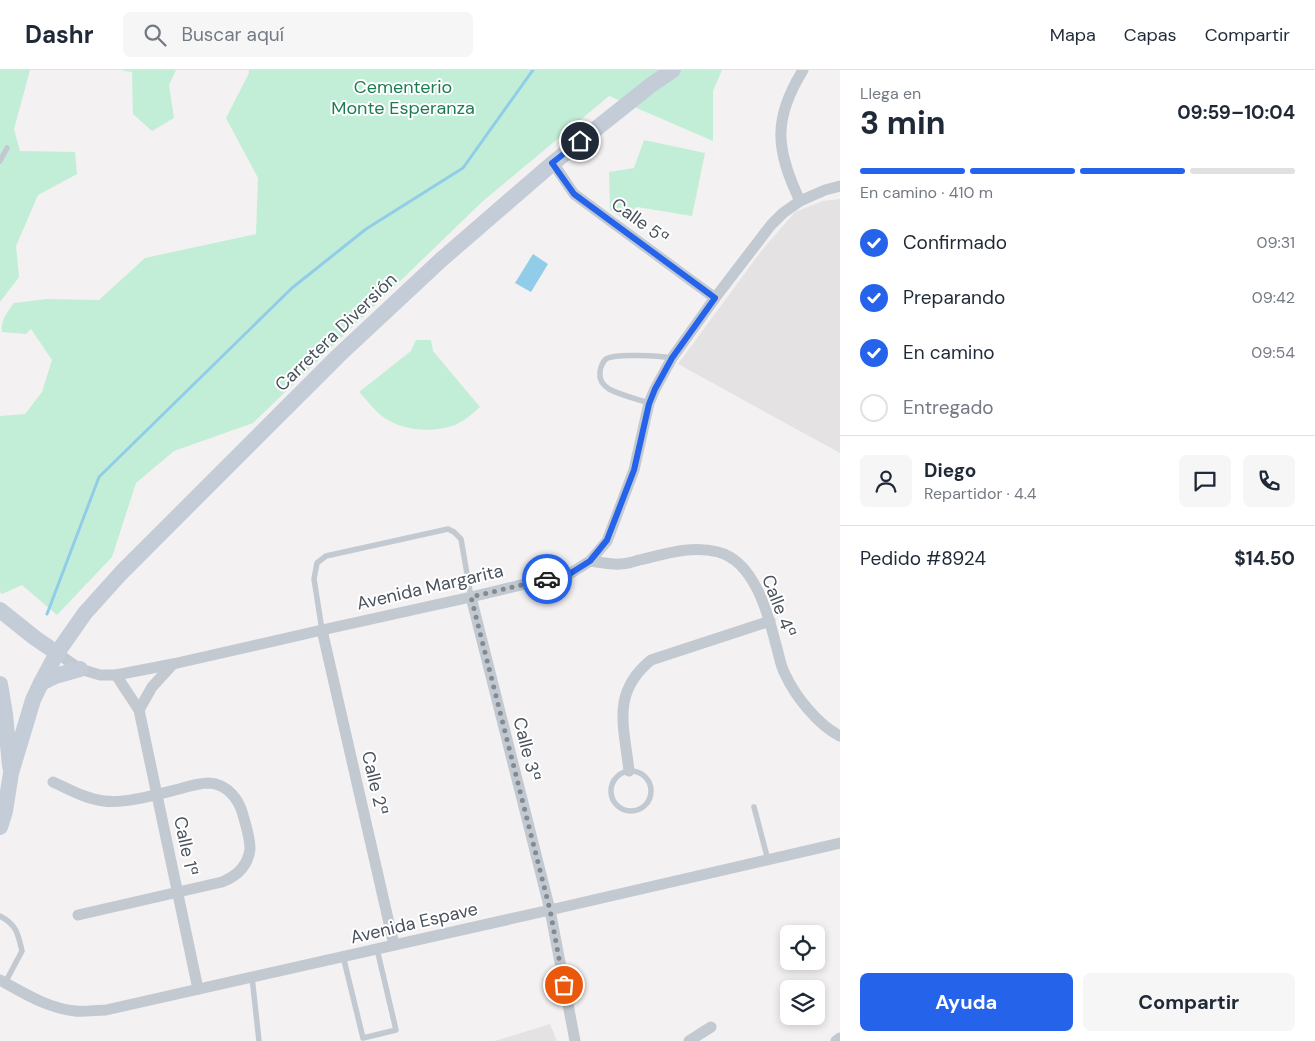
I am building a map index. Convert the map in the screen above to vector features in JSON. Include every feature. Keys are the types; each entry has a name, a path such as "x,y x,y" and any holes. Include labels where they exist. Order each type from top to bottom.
{"main road":[{"name":"Carretera Diversión","path":"33,700 58,653 85,613 121,573 338,356 442,259 552,163 673,70"},
{"path":"0,610 35,638 58,653"},
{"path":"41,683 55,676 80,669"},
{"path":"0,684 11,773"},
{"path":"7,734 17,716 33,700"},
{"path":"0,827 11,773 33,700"}],"street":[{"path":"800,201 789,178 781,142 782,121 787,103 795,83 803,70"},
{"name":"Calle 5ª","path":"552,163 574,194 715,298"},
{"name":"Avenida Margarita","path":"58,653 80,669 116,676 571,573 590,561 607,540 634,470 649,404 672,358 771,225 783,213 800,201 825,190 840,186"},
{"name":"Calle 4ª","path":"590,561 620,565 687,550 704,549 721,552 736,561 748,573 756,589 770,621 784,673 794,691 806,708 823,724 840,736"},
{"name":"Calle 3ª","path":"471,597 550,910 575,1041"},
{"path":"629,771 622,715 623,701 628,687 641,668 651,660 770,621"},
{"name":"Calle 2ª","path":"322,630 394,945"},
{"path":"116,676 139,710 152,687 173,664"},
{"name":"Calle 1ª","path":"139,710 198,989"},
{"path":"53,782 91,798 104,801 118,801 211,783 221,786 238,800 249,835 249,853 246,863 232,878 178,893 78,915"},
{"name":"Avenida Espave","path":"2,981 30,997 51,1006 76,1011 106,1010 840,843"},
{"path":"689,1041 711,1027"},
{"path":"836,1041 840,1038"}],"lane":[{"path":"0,161 7,148"},
{"path":"649,404 610,390 604,385 599,375 602,364 614,356 658,356 672,358"},
{"path":"322,630 314,579 317,562 326,556 448,529 461,539 471,597"},
{"path":"629,771 636,771 647,778 652,791 647,804 635,810 622,808 613,799 612,793 614,781 618,776 629,771"},
{"path":"754,807 768,860"},
{"path":"0,916 9,921 18,934 22,951 2,981"},
{"path":"343,956 362,1038 396,1030 377,949"},
{"path":"252,977 260,1041"}],"shaded area":[{"path":"840,199 840,453 678,364 762,250 795,212 823,201"},
{"path":"550,1024 557,1041 495,1041"}],"green space":[{"path":"0,70 30,70 14,129 20,151 75,152 77,174 38,195 16,246 19,277 0,302"},
{"path":"120,70 176,70 169,85 174,118 152,131 133,114 132,72"},
{"name":"Cementerio Monte Esperanza","path":"249,70 722,70 713,91 713,141 609,96 483,201 253,423 174,451 136,483 112,557 57,615 22,585 2,594 0,592 0,416 25,414 42,392 52,360 31,329 26,334 2,332 5,316 14,303 47,299 99,300 145,258 256,234 258,178 226,118"},
{"path":"644,140 705,153 692,216 637,207 621,217 610,210 609,172 634,168"},
{"path":"416,340 431,340 433,351 480,407 455,425 428,430 399,425 383,417 359,392 411,351"}],"water":[{"path":"533,254 548,264 531,292 515,283"}],"waterway":[{"path":"47,614 99,477 292,288 366,229 463,168 533,70"}],"way so far":[{"path":"547,579 471,597 550,910 564,985"}],"route":[{"path":"547,579 571,573 590,561 607,540 634,470 649,404 655,389 672,358 715,298 574,194 552,163 580,141"}]}
